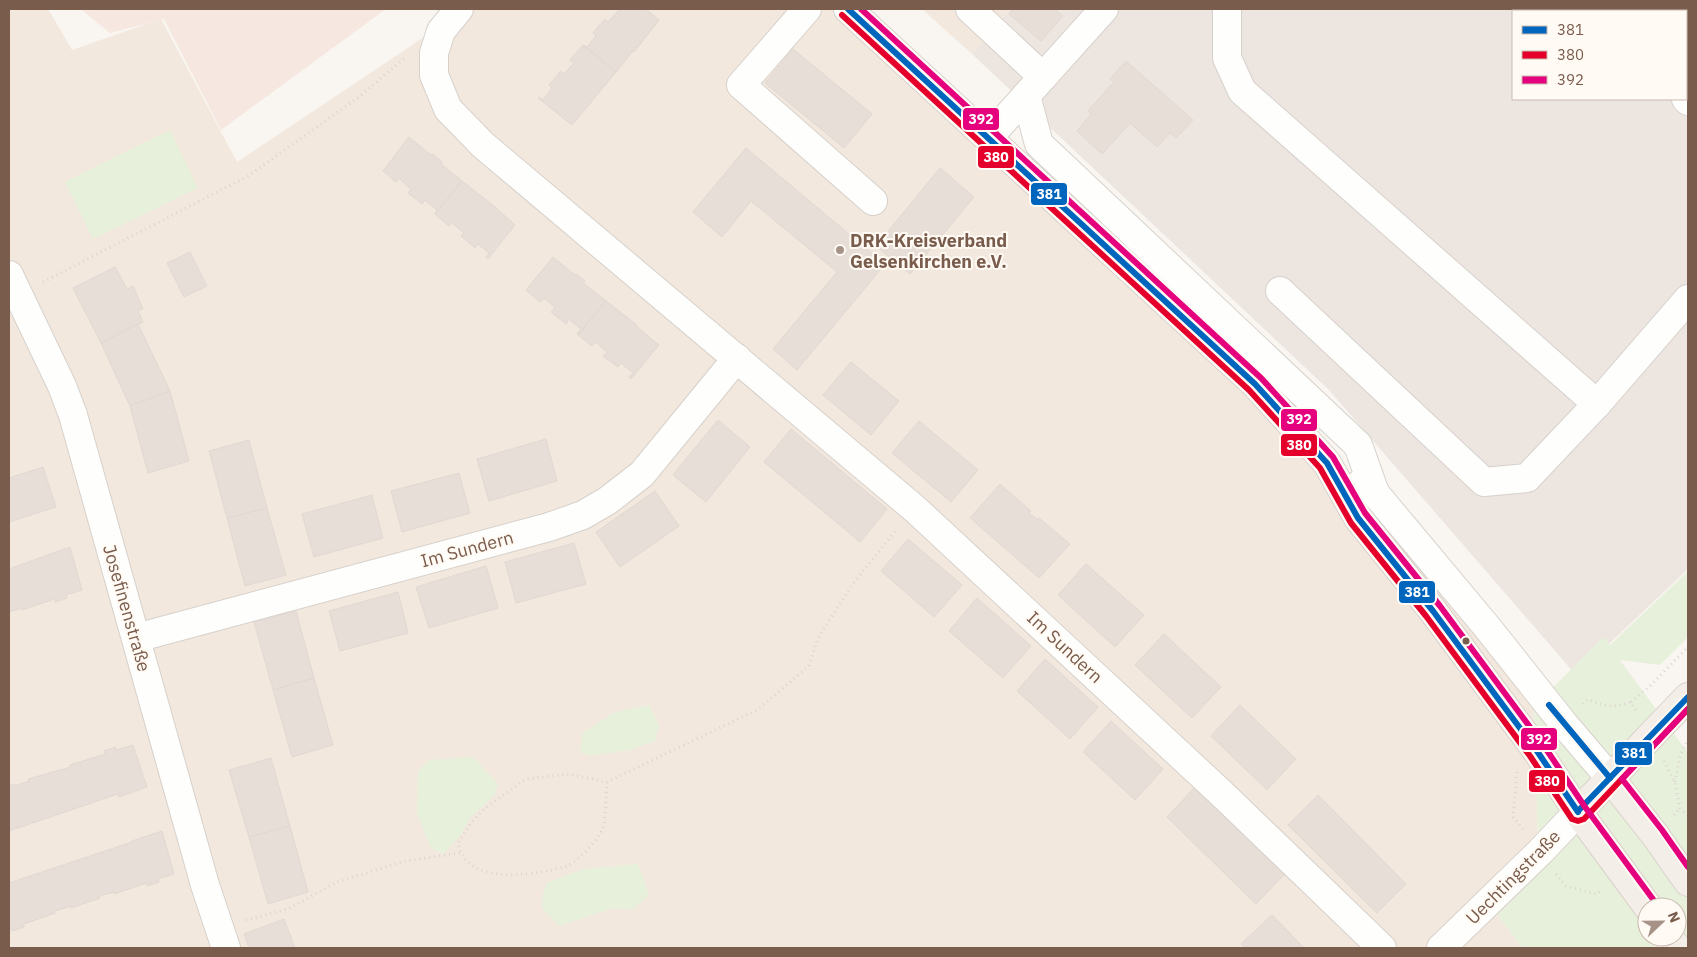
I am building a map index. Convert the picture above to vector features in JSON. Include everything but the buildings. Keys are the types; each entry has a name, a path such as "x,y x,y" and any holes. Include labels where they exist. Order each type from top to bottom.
{"main road":[{"name":"Uechtingstraße","path":"1578,812 1688,697"},
{"path":"1610,778 1655,835 1688,882"},
{"path":"1578,812 1641,897"}],"street":[{"name":"Im Sundern","path":"460,9 441,31 434,54 434,75 448,109 484,145 914,509 1220,792 1382,948"},
{"path":"808,9 741,85 874,201"},
{"path":"848,9 1254,384 1327,462 1375,493 1610,778"},
{"path":"970,9 1035,87 1039,144 1358,445 1375,493"},
{"path":"988,138 1104,9"},
{"path":"1227,9 1228,58 1242,91 1597,404"},
{"name":"Josefinenstraße","path":"14,285 62,386 73,415 205,885 223,938"},
{"path":"1280,290 1484,482 1527,478 1597,404 1688,299"},
{"name":"Im Sundern","path":"136,638 549,527 583,515 607,501 642,474 737,358"},
{"path":"1327,462 1358,518 1433,611 1537,751 1578,812"},
{"name":"Uechtingstraße","path":"1441,948 1540,852 1578,812"}],"path":[{"path":"14,285 248,176 359,97 411,53 434,54"},
{"path":"607,782 603,828 598,837 569,865 531,875 506,876 481,869 465,859 461,853 458,843 470,823 485,808 526,779 567,774 607,782 757,710 809,666 818,638 852,585 914,509"},
{"path":"1582,706 1588,699 1600,705 1612,706 1631,702 1649,687 1688,647"},
{"path":"1631,702 1638,714"},
{"path":"1675,783 1680,756 1688,740"},
{"path":"1666,765 1675,783 1680,808 1688,816"},
{"path":"1521,768 1517,772 1514,817 1526,833"},
{"path":"1672,816 1680,808"},
{"path":"223,938 288,909 336,882 405,861 461,853"},
{"path":"1555,873 1566,886 1597,894 1607,884"}],"shaded area":[{"path":"9,9 48,9 72,50 161,19 237,162 436,29 458,9 848,9 1255,386 1427,542 1534,707 1538,846 1491,906 1523,948 9,948"},
{"path":"81,9 386,9 221,130 164,19 110,33"},
{"path":"922,9 1011,9 972,54"},
{"path":"1011,9 1688,9 1688,569 1576,675 1329,390 972,54"}],"green space":[{"path":"170,130 198,188 93,239 65,182"},
{"path":"1688,571 1688,637 1660,665 1620,660 1688,753 1688,948 1523,948 1491,906 1538,846 1534,707 1603,637 1610,645"},
{"path":"649,705 659,725 655,741 629,750 590,756 580,752 583,733 615,712"},
{"path":"473,757 498,784 494,796 470,818 460,836 443,854 431,848 417,814 418,772 429,760"},
{"path":"638,864 649,895 632,910 613,908 559,926 542,908 543,894 547,883 583,869"}],"transit line":[{"name":"381","path":"848,9 1255,384 1327,463 1358,518 1433,611 1537,751 1578,812"},
{"name":"392","path":"861,9 1261,378 1333,457 1365,513 1440,606 1544,746 1585,807 1651,897"},
{"name":"380","path":"842,15 1249,390 1320,468 1351,523 1426,616 1530,756 1572,819 1578,821 1584,819 1688,709"},
{"name":"381","path":"1579,810 1688,697"},
{"name":"381","path":"1549,705 1610,778"},
{"name":"392","path":"1688,709 1622,779 1688,867"}],"place":[{"name":"DRK-Kreisverband Gelsenkirchen e.V.","path":"840,250"}]}
